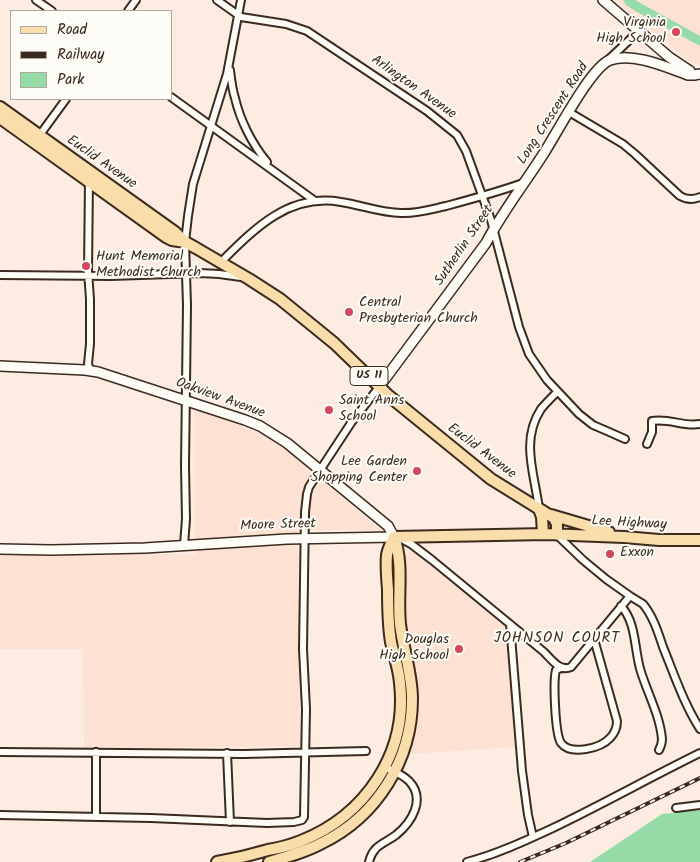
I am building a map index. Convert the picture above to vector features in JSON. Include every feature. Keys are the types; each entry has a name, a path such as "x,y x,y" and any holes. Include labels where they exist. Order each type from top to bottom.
{"main road":[{"name":"Euclid Avenue","path":"0,107 37,139 135,209 166,237 185,242 280,299 347,354 379,387 417,420 492,479 550,515 624,537"},
{"name":"Euclid Avenue","path":"0,118 37,139"},
{"path":"539,509 542,517 543,534"},
{"path":"550,515 557,524 557,534"},
{"name":"Moore Street","path":"394,537 557,534"},
{"name":"Lee Highway","path":"557,534 659,540 700,540"},
{"path":"217,862 294,844 317,834 338,822 352,810 372,788 385,767 398,726 401,697 400,682 389,626 386,564 394,537"},
{"path":"268,862 308,850 346,829 380,796 395,772 406,742 411,720 412,698 410,676 400,623 398,553 394,537"}],"street":[{"path":"36,0 51,10"},
{"name":"Arlington Avenue","path":"217,0 238,16 286,24 307,31 427,111 457,134 463,143 491,220 525,345 538,369 557,392 589,422 625,438"},
{"path":"184,545 186,519 187,305 185,242 193,184 229,66 241,0"},
{"path":"603,0 669,57 689,71 700,74"},
{"path":"608,61 639,31"},
{"path":"608,61 623,57 632,58 688,75 700,74"},
{"name":"Long Crescent Road","path":"220,262 265,222 296,205 315,201 340,202 402,213 428,210 482,196 525,182 585,87 608,61"},
{"path":"229,66 235,99 244,124 262,156 275,171"},
{"path":"172,98 315,201"},
{"path":"37,139 65,100"},
{"path":"568,112 623,144 680,196 688,199 700,197"},
{"path":"89,176 88,276 90,344 88,364 90,370"},
{"name":"Sutherlin Street","path":"230,822 290,822 301,821 304,817 306,709 303,649 305,539 309,487 351,423 486,243 498,221 525,182"},
{"path":"0,275 219,274 249,279"},
{"name":"Oakview Avenue","path":"0,366 90,370 186,400 260,426 286,442 320,469 388,526 394,537"},
{"path":"539,509 530,456 530,440 536,418 542,408 557,392"},
{"path":"647,444 652,432 652,421 663,419 692,426 700,424"},
{"path":"557,534 583,560 647,608 689,710 700,729"},
{"path":"394,537 411,544 544,652 561,668"},
{"name":"Moore Street","path":"0,549 136,548 305,539 394,537"},
{"path":"594,639 617,721 615,732 612,737 602,744 585,749 569,749 561,743 556,724 556,670 571,667 621,606 630,596"},
{"path":"621,606 628,616 640,671 659,726 662,741 659,750"},
{"path":"510,624 522,771 533,837"},
{"path":"0,752 227,753 366,751"},
{"path":"96,752 96,817"},
{"path":"0,815 230,822 227,753"},
{"path":"467,862 490,855 533,837 594,808 700,753"},
{"path":"370,862 375,850 403,828 415,810 417,798 412,785 403,776 385,767"},
{"path":"676,808 700,806"}],"shaded area":[{"name":"Virginia High School","path":"615,0 700,0 700,65 691,63"},
{"path":"200,409 258,433 280,445 381,530 298,530 300,746 84,748 83,649 0,649 0,555 195,554 194,412"},
{"name":"Douglas High School","path":"411,551 504,626 517,747 408,754 419,704 416,672 405,618 405,556"}],"green space":[{"path":"623,0 635,0 700,36 700,46 637,12 626,5"},
{"path":"700,810 700,862 590,862 662,814"}],"railway":[{"path":"520,862 566,843 700,778"}],"place":[{"name":"Virginia High School","path":"676,32"},
{"name":"Hunt Memorial Methodist Church","path":"86,266"},
{"name":"Central Presbyterian Church","path":"349,312"},
{"name":"Saint Anns School","path":"329,410"},
{"name":"Lee Garden Shopping Center","path":"417,471"},
{"name":"Exxon","path":"610,554"},
{"name":"Douglas High School","path":"459,649"}],"district":[{"name":"JOHNSON COURT","path":"557,639"}]}
